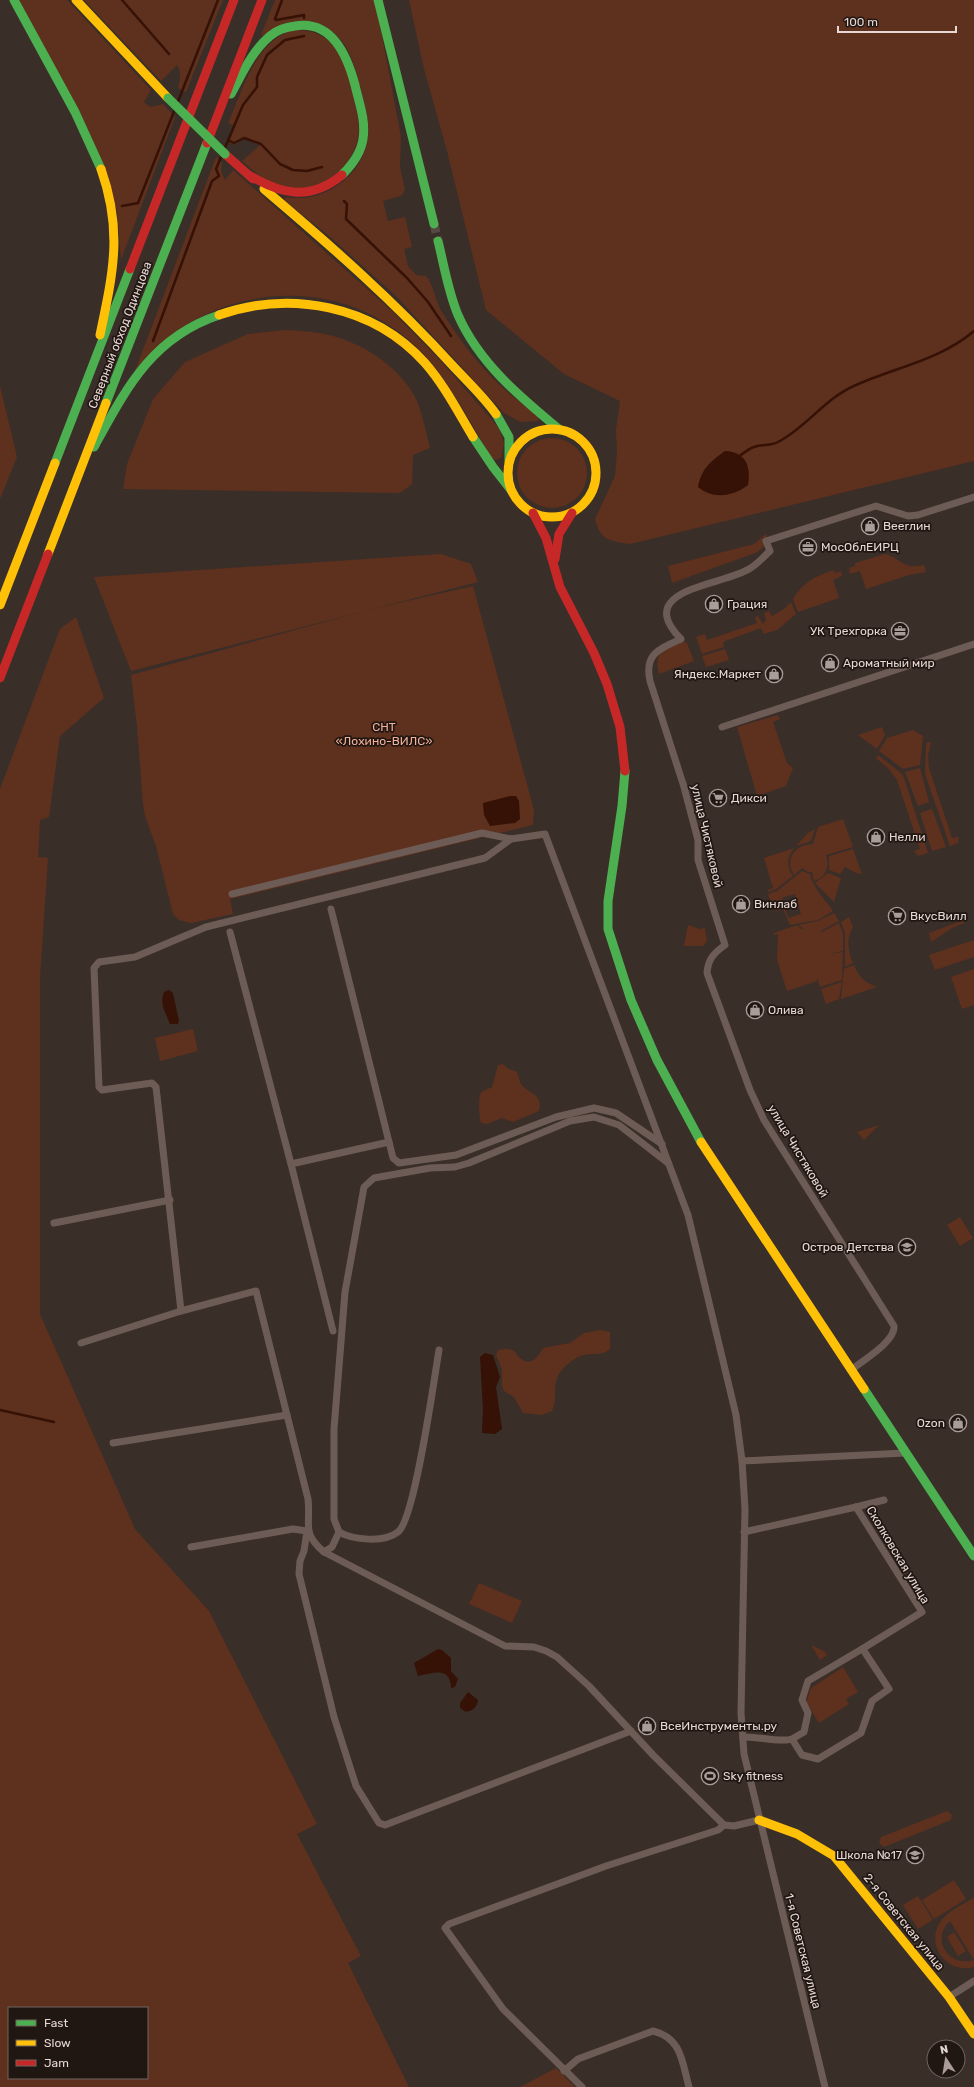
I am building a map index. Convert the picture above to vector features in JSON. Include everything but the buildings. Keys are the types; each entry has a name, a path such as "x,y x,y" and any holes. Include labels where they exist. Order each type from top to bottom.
{"main road":[{"path":"14,0 86,137 100,168 108,191 115,234 113,275 94,360"},
{"path":"76,0 168,98 225,154 323,238 393,302 444,356 491,409 505,429 508,436 508,479 511,490"},
{"name":"Северный обход Одинцова","path":"0,606 234,0"},
{"name":"Северный обход Одинцова","path":"0,678 262,0"},
{"path":"378,0 434,224"},
{"path":"212,129 245,67 260,47 271,36 292,26 305,25 325,31 338,42 349,62 364,127 361,147 353,164 344,174 332,183 320,189 297,194 274,190 248,175"},
{"path":"438,241 452,297 467,333 494,371 560,430"},
{"path":"77,478 124,393 145,365 169,342 190,328 219,314 258,304 289,301 313,302 340,309 368,319 395,336 428,367 444,388 487,460 518,501 533,513 546,538 563,593 594,653 607,684 620,727 625,769 622,806 608,901 608,929 630,1000 657,1060 703,1146 974,1556"},
{"path":"509,462 515,448 525,438 538,431 560,430 573,434 585,443 595,462 596,477 592,491 584,503 572,512 558,534 555,546 554,567"},
{"path":"533,513 553,517 572,512"},
{"name":"2-я Советская улица","path":"759,1820 797,1834 834,1856 949,1997 974,2034"}],"street":[{"name":"улица Чистяковой","path":"851,1370 888,1341 894,1330 894,1326 764,1120 750,1090 707,973 708,963 714,953 725,945 698,860 698,840 684,787 650,681 648,667 655,653 681,639 672,630 667,620 667,607 674,598 684,592 750,569 770,551 766,540 876,506 908,516 918,515 974,497"},
{"path":"722,727 974,644"},
{"path":"232,894 482,833 511,839"},
{"name":"1-я Советская улица","path":"511,839 545,834 688,1215 736,1415 742,1461 744,1532 742,1737 744,1754 825,2087"},
{"path":"181,1311 170,1200 156,1087 152,1083 102,1090 99,1087 94,968 99,962 135,957 206,927 485,858 511,839"},
{"path":"331,909 393,1158 399,1163 456,1155 556,1117 594,1108 616,1113 662,1144"},
{"path":"230,932 333,1331"},
{"path":"439,1350 416,1481 405,1522 398,1532 377,1539 345,1535 339,1532 334,1519 332,1462 336,1399 345,1292 364,1187 366,1183 374,1178 410,1171 455,1167 490,1153 514,1146 570,1121 594,1117 618,1125 670,1164"},
{"path":"291,1164 389,1142"},
{"path":"54,1223 170,1200"},
{"path":"80,1343 181,1311 256,1291 308,1499 308,1531 304,1551 300,1561 299,1574 332,1710 356,1786 379,1823 385,1825 631,1731"},
{"path":"113,1443 287,1415"},
{"path":"742,1461 905,1453"},
{"path":"856,1507 884,1500"},
{"name":"Сколковская улица","path":"744,1532 856,1507 922,1612 808,1681 802,1700 808,1713 804,1732 792,1739"},
{"path":"191,1547 293,1529 308,1531"},
{"path":"308,1531 315,1544 324,1552 505,1646 534,1647 557,1657 589,1686 724,1826"},
{"path":"324,1552 332,1547 339,1532"},
{"path":"742,1737 787,1741 792,1739 802,1755 818,1759 862,1732 872,1701 889,1689 862,1649"},
{"path":"582,2087 564,2071 503,2009 445,1928 449,1924 606,1866 718,1830 724,1826 734,1826 759,1820"},
{"path":"949,1997 974,1981"},
{"path":"564,2071 578,2059 653,2032 661,2033 674,2041 678,2049 689,2087"}],"green space":[{"path":"19,0 67,0 151,90 144,102 150,107 163,104 175,117 121,260 117,211 104,167 80,114"},
{"path":"84,0 223,0 186,92 178,88 180,73 177,65 161,81"},
{"path":"275,0 374,0 401,137 400,167 405,190 401,196 383,201 388,221 405,217 412,247 404,249 408,266 416,275 426,276 429,280 442,312 473,356 510,394 539,416 538,421 520,422 504,413 396,296 329,236 284,200 286,197 300,198 314,196 339,184 350,175 359,164 365,151 368,137 368,124 365,105 355,67 348,50 337,35 320,24 264,37 261,35"},
{"path":"409,0 974,0 974,461 630,544 616,542 606,538 597,526 595,519 615,476 617,452 616,430 620,401 564,374 486,310 447,151 424,69"},
{"path":"293,30 302,30 318,34 330,42 341,55 345,63 354,98 359,125 356,145 351,157 343,168 321,184 308,188 295,189 282,187 271,183 242,161 260,145 244,139 234,145 229,142 235,126 228,123 245,82 259,56 268,45 280,36"},
{"path":"216,157 222,163 221,171 225,180 233,170 392,311 440,360 499,428 504,443 501,458 496,460 491,457 455,396 423,353 410,341 377,318 342,303 304,296 266,297 229,305 194,320 162,342 135,371"},
{"path":"285,330 319,333 347,341 385,362 406,383 414,395 419,407 424,421 430,448 413,455 412,484 400,493 123,489 127,464 153,399 185,362 248,334"},
{"path":"0,386 17,457 0,499"},
{"path":"552,438 565,441 577,448 584,460 587,473 584,486 577,498 565,505 552,508 539,505 527,498 520,486 517,473 520,460 527,448 539,441"},
{"path":"766,534 768,541 758,552 672,583 668,566 754,544"},
{"path":"441,554 471,564 478,582 131,671 94,577"},
{"path":"885,554 907,565 924,565 926,572 909,575 866,589 860,571 850,574 849,568 855,566 855,563"},
{"path":"834,570 835,573 841,571 842,576 833,580 839,598 798,612 793,599 801,588 810,580"},
{"name":"СНТ «Лохино-ВИЛС»","path":"473,586 534,810 533,825 230,899 233,914 191,923 179,920 173,914 156,846 145,816 131,675 372,609"},
{"path":"791,602 796,614 777,630 764,634 761,628 723,642 724,647 702,654 696,637 705,634 707,640 757,623 755,617 758,616 763,624 766,620 764,613 769,611 772,616 784,609"},
{"path":"76,617 104,698 60,736 49,817 40,820 38,857 48,858 40,978 40,1314 135,1529 209,1611 317,1824 297,1834 361,1956 348,1963 409,2087 0,2087 0,789 60,629"},
{"path":"683,641 687,643 694,661 659,674 659,656 666,649"},
{"path":"725,649 729,660 706,667 702,656"},
{"path":"778,715 780,719 773,722 787,763 793,768 786,786 757,796 737,727"},
{"path":"882,727 885,735 877,749 858,735"},
{"path":"913,730 923,736 920,765 903,769 879,751 887,738"},
{"path":"931,742 928,756 929,768 952,838 959,837 958,843 950,846 925,774 926,743"},
{"path":"878,755 901,773 904,778 928,853 918,856 914,851 920,849 897,780 889,769 876,758"},
{"path":"920,768 929,802 918,806 905,772"},
{"path":"932,809 946,847 932,851 920,813"},
{"path":"843,819 853,847 826,855 828,864 826,871 822,877 814,881 812,872 808,872 802,868 794,875 790,863 796,850 813,844 818,827"},
{"path":"815,829 811,841 796,846 808,833"},
{"path":"794,848 788,862 789,869 793,876 776,889 768,892 767,890 773,888 764,858"},
{"path":"853,849 862,874 856,873 845,867 840,874 829,870 829,856"},
{"path":"802,871 810,874 816,889 833,911 818,920 790,925 783,909 776,911 773,909 768,894 777,891","holes":["795,894 801,914 788,918 782,898"]},
{"path":"828,873 841,878 834,902 815,883"},
{"path":"834,913 839,921 821,931 822,932 839,923 843,934 843,951 829,954 843,952 842,980 820,987 817,977 817,981 787,991 777,960 778,934 774,935 774,933 797,925 802,930 803,929 799,925 818,921"},
{"path":"849,917 853,927 849,936 848,945 853,963 845,967 845,933 841,922"},
{"path":"964,920 964,923 952,928 931,942 929,933"},
{"path":"688,925 700,929 705,928 707,941 703,946 684,946"},
{"path":"974,940 974,957 935,970 929,955"},
{"path":"854,965 862,979 877,987 841,999 844,969"},
{"path":"974,969 974,1005 962,1009 951,977"},
{"path":"842,982 839,999 826,1004 821,989"},
{"path":"193,1029 198,1051 160,1061 155,1038"},
{"path":"503,1064 507,1068 517,1072 521,1084 537,1097 540,1105 539,1111 513,1122 502,1118 487,1124 481,1123 479,1108 480,1095 483,1091 492,1087 498,1065"},
{"path":"879,1125 864,1140 857,1132"},
{"path":"960,1217 973,1238 960,1246 947,1225"},
{"path":"600,1330 610,1332 610,1349 601,1353 580,1356 562,1369 556,1381 555,1402 552,1411 541,1415 523,1413 514,1397 504,1391 502,1386 502,1370 496,1355 498,1350 512,1350 522,1360 529,1362 538,1356 543,1348 570,1343 584,1333"},
{"path":"479,1583 522,1601 512,1623 469,1604"},
{"path":"811,1645 824,1651 827,1655 820,1660"},
{"path":"843,1667 858,1692 846,1699 849,1704 819,1723 806,1702 811,1688"},
{"path":"947,1811 952,1815 951,1820 884,1847 879,1843 881,1837"},
{"path":"954,1880 966,1899 934,1919 922,1900"},
{"path":"918,1896 933,1920 918,1929 903,1905"},
{"path":"974,1898 974,1960 974,1967 964,1968 947,1962 941,1956 935,1939 936,1930 944,1917","holes":["950,1921 974,1960 957,1960 950,1956 945,1950 942,1943 942,1936 944,1928"]},
{"path":"954,1932 966,1951 958,1956 947,1937"},
{"path":"556,2068 575,2087 520,2087"}],"shaded area":[{"path":"725,451 738,454 746,461 749,472 748,485 730,494 710,494 698,487 699,481 707,466"},
{"path":"510,796 516,796 519,801 520,819 515,823 490,826 484,815 483,803"},
{"path":"169,990 173,993 179,1021 178,1024 170,1024 162,1001 164,992"},
{"path":"485,1353 493,1355 500,1377 496,1387 502,1429 495,1434 482,1433 483,1409 480,1357"},
{"path":"438,1649 442,1650 451,1658 451,1671 458,1679 455,1687 451,1688 448,1676 444,1674 435,1673 418,1676 414,1663"},
{"path":"468,1692 478,1700 477,1705 474,1708 466,1712 460,1708 460,1703"}],"waterway":[{"path":"122,0 169,54"},
{"path":"177,104 218,0"},
{"path":"282,0 275,19 276,20 304,15 304,18"},
{"path":"224,150 243,105 257,87 257,77 267,55 285,40 304,36"},
{"path":"122,206 138,203 175,109"},
{"path":"228,140 234,143 244,138 261,144 280,164 293,170 307,171 322,167"},
{"path":"153,341 212,181 219,176 216,169 222,155"},
{"path":"344,201 347,204 346,219 407,278 428,302 451,336"},
{"path":"741,455 752,448 769,445 788,436 835,397 856,385 932,356 961,341 974,331"},
{"path":"0,1410 54,1422"}],"tunnel":[{"path":"434,224 438,241"}],"traffic: fast":[{"path":"14,0 75,112 101,169"},
{"path":"378,0 434,224"},
{"path":"231,94 243,71 258,49 270,36 276,32 288,27 308,26 319,28 328,34 336,42 352,74 364,125 362,144 358,154 353,163 342,175"},
{"path":"168,98 225,154"},
{"path":"106,403 207,143"},
{"path":"438,241 449,287 458,315 477,349 516,392 560,430"},
{"path":"55,463 130,269"},
{"path":"94,447 117,405 143,368 158,352 175,337 195,325 219,315"},
{"path":"496,414 509,437 509,462"},
{"path":"473,437 493,467 511,490"},
{"path":"625,771 622,806 608,901 608,929 631,1000 657,1060 701,1142"},
{"path":"864,1389 974,1556"}],"traffic: slow":[{"path":"76,0 168,98"},
{"path":"100,335 109,292 114,252 112,212 108,191 101,169"},
{"path":"264,189 338,253 408,319 431,342 496,414"},
{"path":"219,315 246,308 274,304 302,304 329,308 356,316 381,328 404,343 425,363 445,390 473,437"},
{"path":"48,554 106,403"},
{"path":"552,429 569,432 583,442 593,456 596,473 593,490 583,504 569,514 552,517 535,514 521,504 511,490 508,473 511,456 521,442 535,432 552,429"},
{"path":"0,605 55,463"},
{"path":"701,1142 864,1389"},
{"path":"759,1820 797,1834 834,1856 949,1997 974,2034"}],"traffic: jam":[{"path":"130,269 234,0"},
{"path":"207,143 262,0"},
{"path":"225,154 253,179"},
{"path":"249,175 261,182 284,191 296,192 307,192 319,189 342,175"},
{"path":"533,513 546,538 560,587 594,653 607,684 620,727 625,771"},
{"path":"555,559 559,534 572,513"},
{"path":"0,678 48,554"}],"place":[{"name":"Beerлин","path":"870,526"},
{"name":"МосОблЕИРЦ","path":"808,547"},
{"name":"Грация","path":"714,604"},
{"name":"УК Трехгорка","path":"900,631"},
{"name":"Ароматный мир","path":"830,663"},
{"name":"Яндекс.Маркет","path":"774,674"},
{"name":"Дикси","path":"718,798"},
{"name":"Нелли","path":"876,837"},
{"name":"Винлаб","path":"741,904"},
{"name":"ВкусВилл","path":"897,916"},
{"name":"Олива","path":"755,1010"},
{"name":"Остров Детства","path":"907,1247"},
{"name":"Ozon","path":"958,1423"},
{"name":"ВсеИнструменты.ру","path":"647,1726"},
{"name":"Sky fitness","path":"710,1776"},
{"name":"Школа №17","path":"915,1855"}]}
